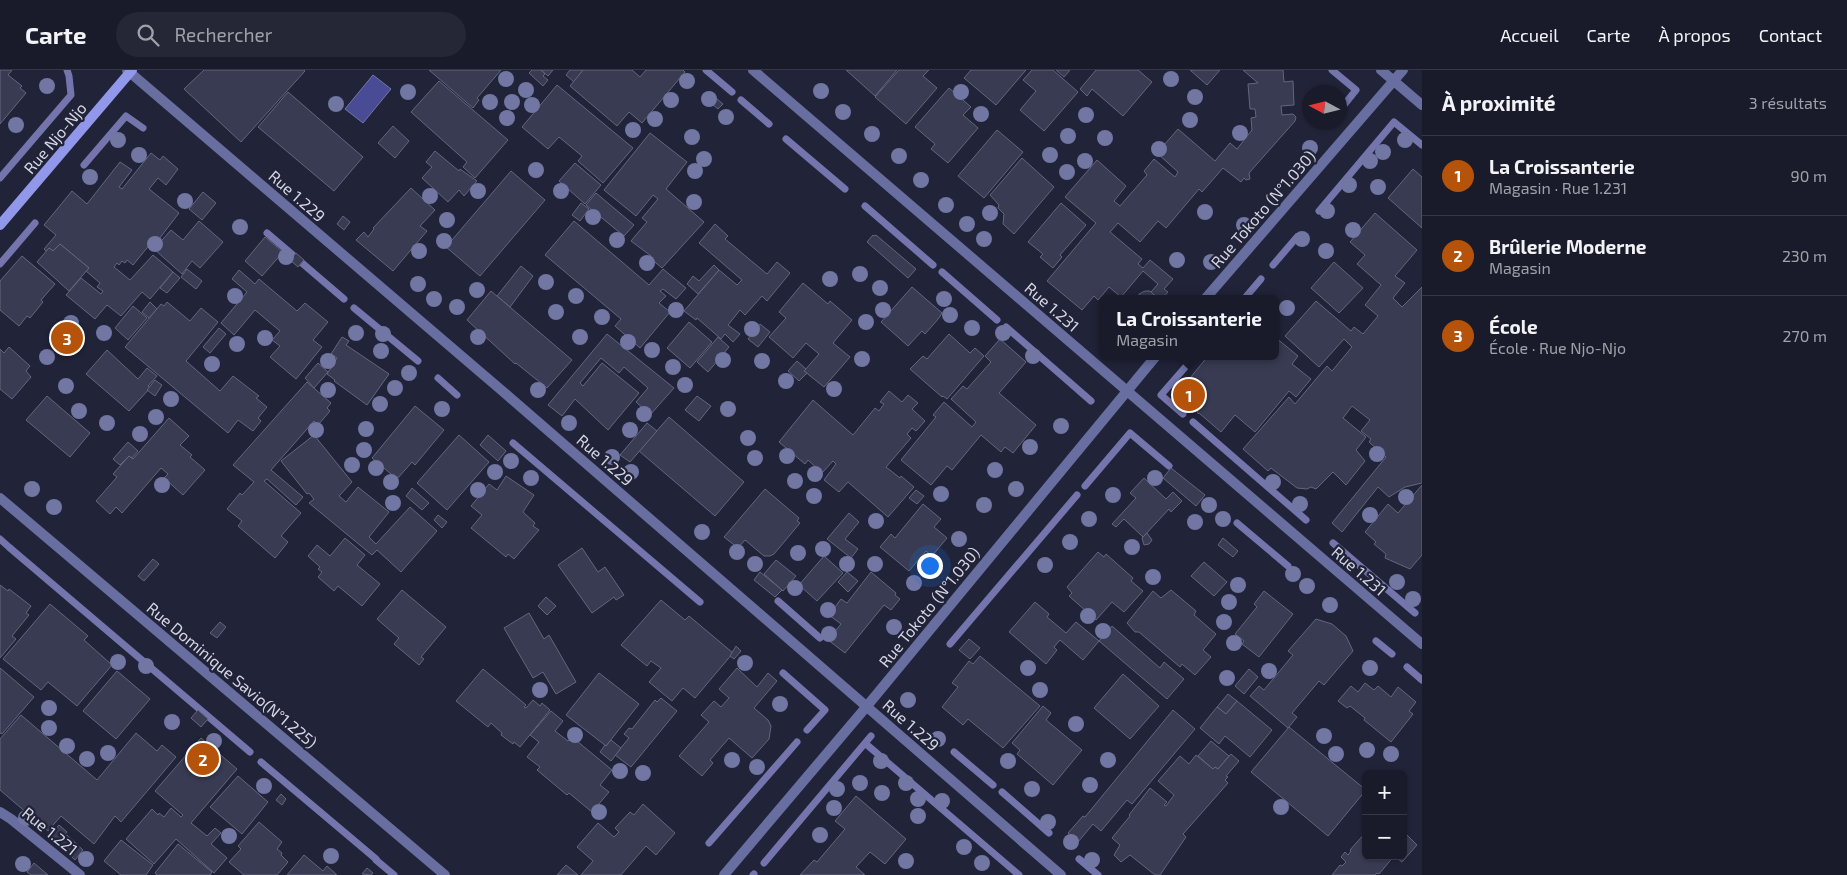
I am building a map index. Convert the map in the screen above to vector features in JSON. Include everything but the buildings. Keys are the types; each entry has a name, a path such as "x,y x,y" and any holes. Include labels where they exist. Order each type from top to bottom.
{"main road":[{"name":"Rue Njo-Njo","path":"0,225 130,71"}],"street":[{"name":"Rue 1.231","path":"753,70 1422,644"},
{"path":"1381,70 1422,106"},
{"name":"Rue Tokoto (N°1.030)","path":"1208,295 1403,70"},
{"name":"Rue 1.229","path":"130,71 1061,875"},
{"name":"Rue Tokoto (N°1.030)","path":"724,875 867,706 1152,360"},
{"name":"Rue Dominique Savio(N°1.225)","path":"0,498 445,875"},
{"name":"Rue 1.221","path":"0,812 11,818 80,875"}],"shaded area":[{"path":"373,75 391,89 363,123 345,109"}],"waterway":[{"path":"0,178 71,95 67,70"},
{"path":"706,70 732,92"},
{"path":"1332,70 1356,90 1347,101"},
{"path":"741,100 769,124"},
{"path":"84,165 126,116 143,128"},
{"path":"1319,211 1394,122 1422,145"},
{"path":"786,139 845,189"},
{"path":"865,206 933,265"},
{"path":"0,264 35,223"},
{"path":"267,233 294,256"},
{"path":"1273,265 1297,237"},
{"path":"302,263 344,299"},
{"path":"942,272 997,320"},
{"path":"1247,295 1261,279"},
{"path":"354,308 418,361"},
{"path":"1006,327 1091,401"},
{"path":"1183,414 1161,395 1192,360"},
{"path":"438,378 457,395"},
{"path":"1193,422 1306,520"},
{"path":"1085,486 1130,433 1169,466"},
{"path":"513,443 700,602"},
{"path":"950,644 1077,495"},
{"path":"1237,523 1288,566"},
{"path":"0,539 10,548"},
{"path":"1333,543 1415,613"},
{"path":"10,548 250,752"},
{"path":"778,601 820,638"},
{"path":"1376,641 1392,654"},
{"path":"1407,667 1422,680"},
{"path":"783,673 825,710 807,730"},
{"path":"764,863 871,736"},
{"path":"709,843 797,742"},
{"path":"866,744 1019,875"},
{"path":"954,752 993,785"},
{"path":"261,762 376,859"},
{"path":"1002,792 1049,833"},
{"path":"1079,859 1098,875"},
{"path":"376,860 394,875"}],"place":[{"name":"École","path":"67,338"},
{"name":"La Croissanterie","path":"1189,395"},
{"name":"Brûlerie Moderne","path":"203,759"}]}
